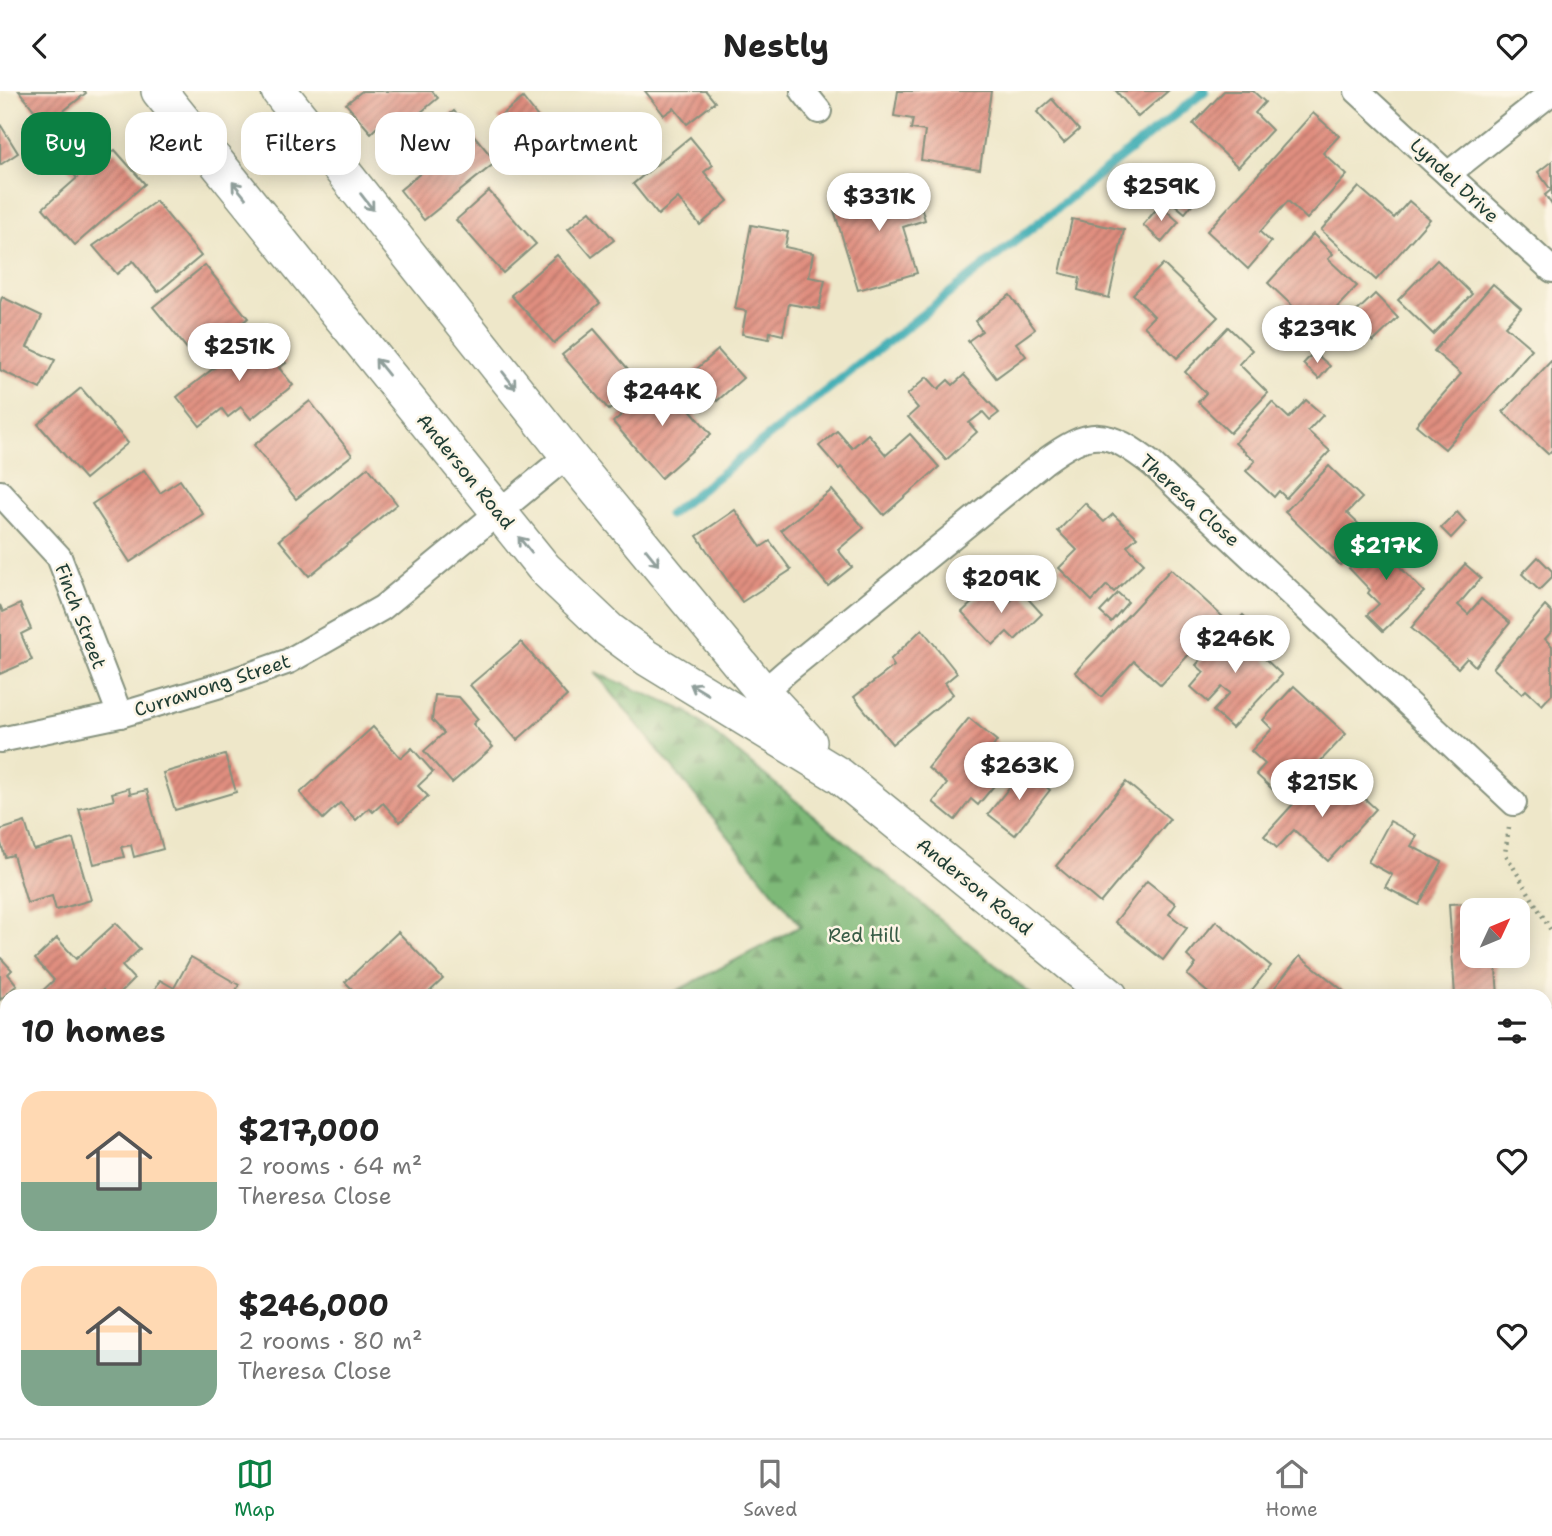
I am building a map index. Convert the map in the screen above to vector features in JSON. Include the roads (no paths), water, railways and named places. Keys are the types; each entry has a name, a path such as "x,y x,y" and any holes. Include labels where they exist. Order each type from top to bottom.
{"street":[{"name":"Anderson Road","path":"159,91 544,568 609,630 647,658 754,704"},
{"name":"Anderson Road","path":"279,91 568,455 754,704 1101,989"},
{"path":"803,91 819,111"},
{"name":"Lyndel Drive","path":"1357,91 1552,270"},
{"path":"1448,174 1552,92"},
{"name":"Theresa Close","path":"754,704 938,547 1065,446 1087,437 1112,438 1132,448 1153,465 1514,803"},
{"name":"Currawong Street","path":"0,740 120,715 289,661 382,608 568,455"},
{"name":"Finch Street","path":"0,493 59,557 120,715"}],"waterway":[{"path":"669,515 1205,91"}],"park label":[{"name":"Red Hill","path":"864,935"}]}
